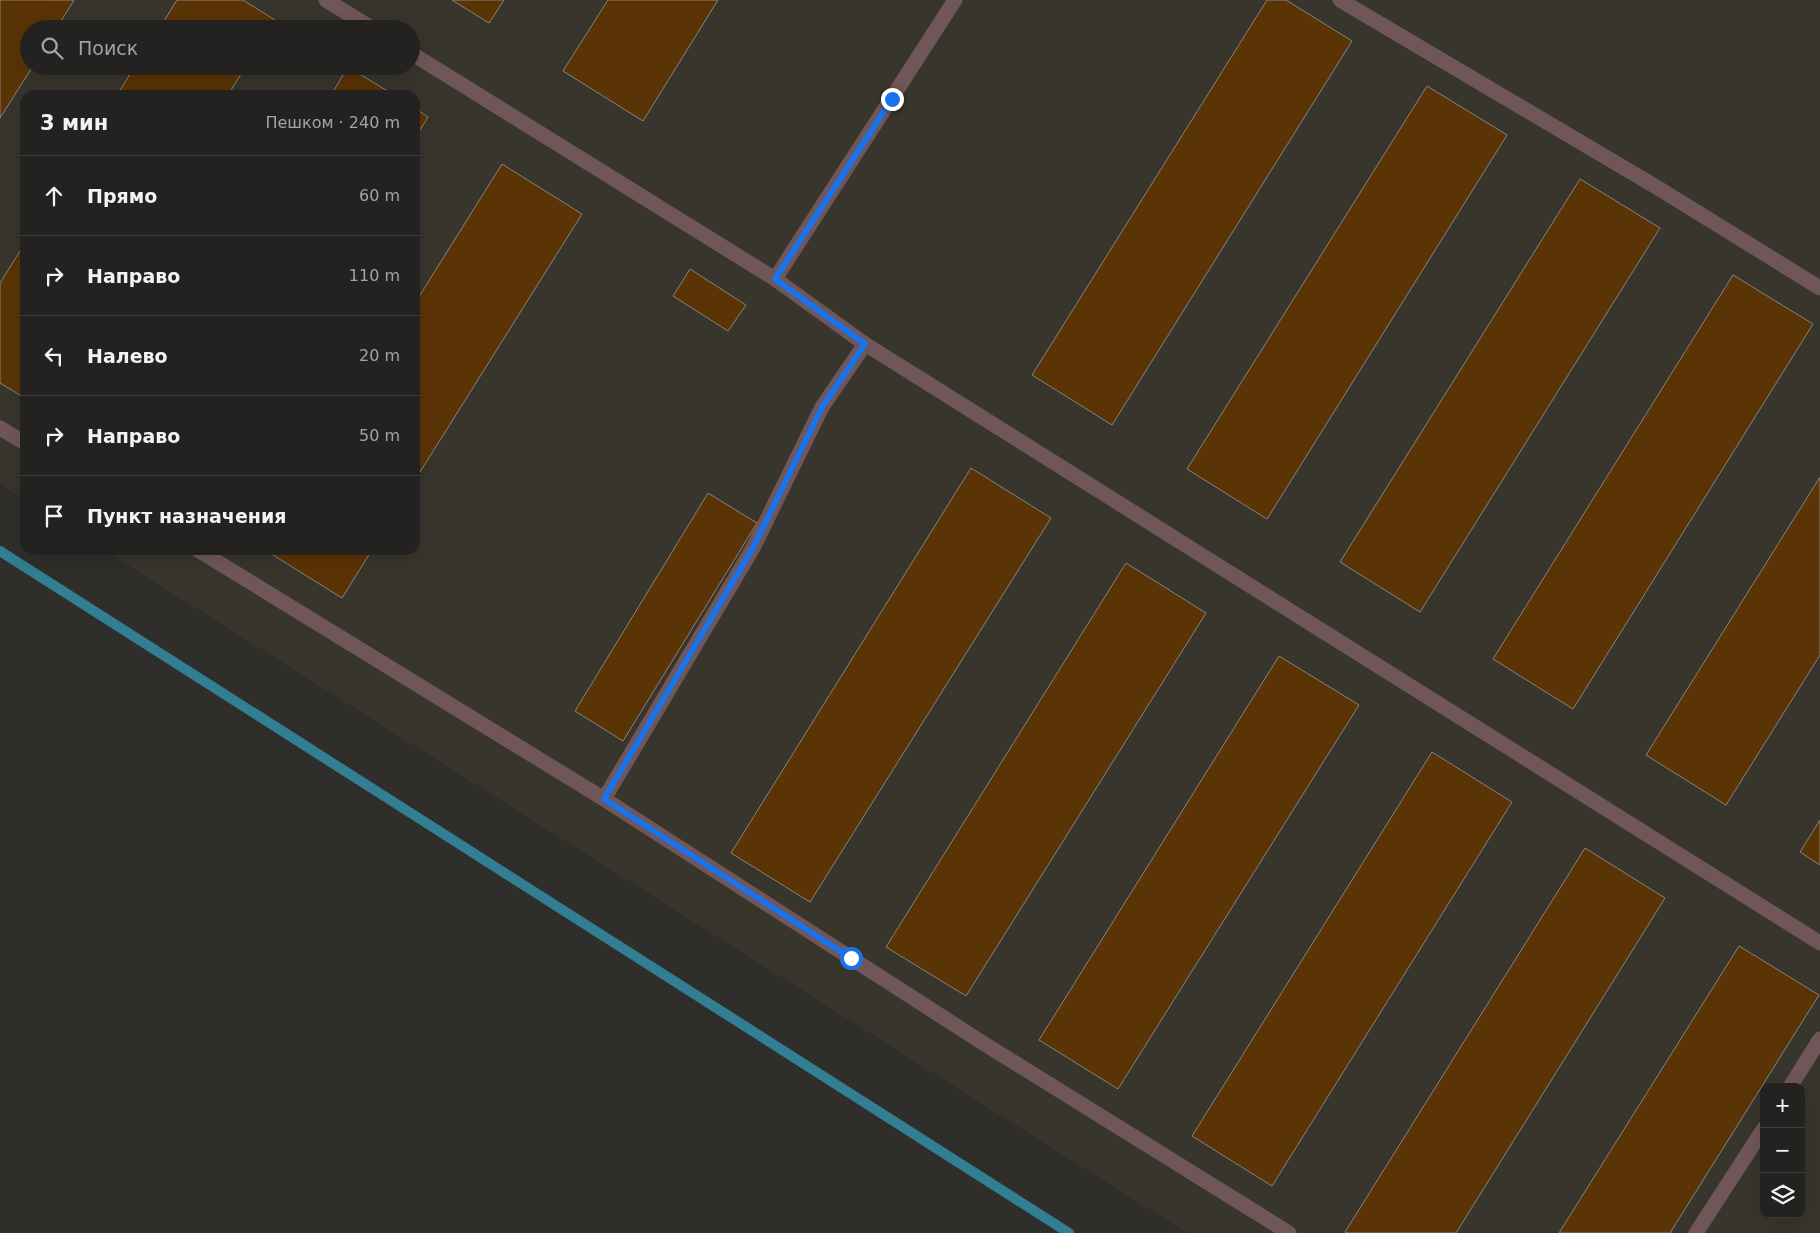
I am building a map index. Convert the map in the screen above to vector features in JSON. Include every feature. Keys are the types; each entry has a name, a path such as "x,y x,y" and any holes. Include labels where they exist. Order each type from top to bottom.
{"lane":[{"path":"326,0 358,20"},
{"path":"775,279 955,0"},
{"path":"1340,0 1658,188 1820,288"},
{"path":"420,59 775,279 865,344 1820,943"},
{"path":"604,799 753,548 822,407 865,344"},
{"path":"0,428 20,440"},
{"path":"206,555 604,799 983,1043 1289,1233"},
{"path":"1792,1083 1820,1039"},
{"path":"1696,1233 1760,1134"}],"shaded area":[{"path":"0,0 1820,0 1820,1233 1187,1233 112,555 420,555 420,90 20,90 20,497 0,484"}],"building":[{"path":"0,0 74,0 62,20 20,20 20,75 27,75 0,118"},
{"path":"177,0 243,0 275,20 165,20"},
{"path":"452,0 504,0 489,23"},
{"path":"608,0 718,0 643,121 563,71"},
{"path":"1267,0 1286,0 1352,41 1112,425 1032,375"},
{"path":"129,75 240,75 231,90 120,90"},
{"path":"343,75 361,75 386,90 334,90"},
{"path":"1427,86 1507,135 1267,519 1187,469"},
{"path":"420,111 428,117 420,130"},
{"path":"502,164 582,214 420,472 420,295"},
{"path":"1580,179 1660,228 1420,612 1340,562"},
{"path":"20,251 20,395 0,383 0,283"},
{"path":"690,269 746,305 728,331 673,296"},
{"path":"1733,275 1813,324 1573,709 1493,659"},
{"path":"971,468 1051,518 810,902 731,853"},
{"path":"1820,477 1820,655 1726,805 1646,755"},
{"path":"708,493 757,523 623,741 575,711"},
{"path":"273,555 369,555 342,598"},
{"path":"1126,563 1206,613 966,996 886,947"},
{"path":"1279,656 1359,705 1118,1089 1039,1040"},
{"path":"1432,752 1512,802 1272,1186 1192,1136"},
{"path":"1820,820 1820,865 1800,852"},
{"path":"1585,848 1665,898 1456,1233 1345,1232"},
{"path":"1739,946 1819,995 1764,1083 1760,1083 1760,1089 1670,1233 1559,1233"}],"waterway":[{"path":"0,551 1069,1233"}],"route":[{"path":"851,958 604,799 753,548 822,407 865,344 775,279 892,99"}]}
